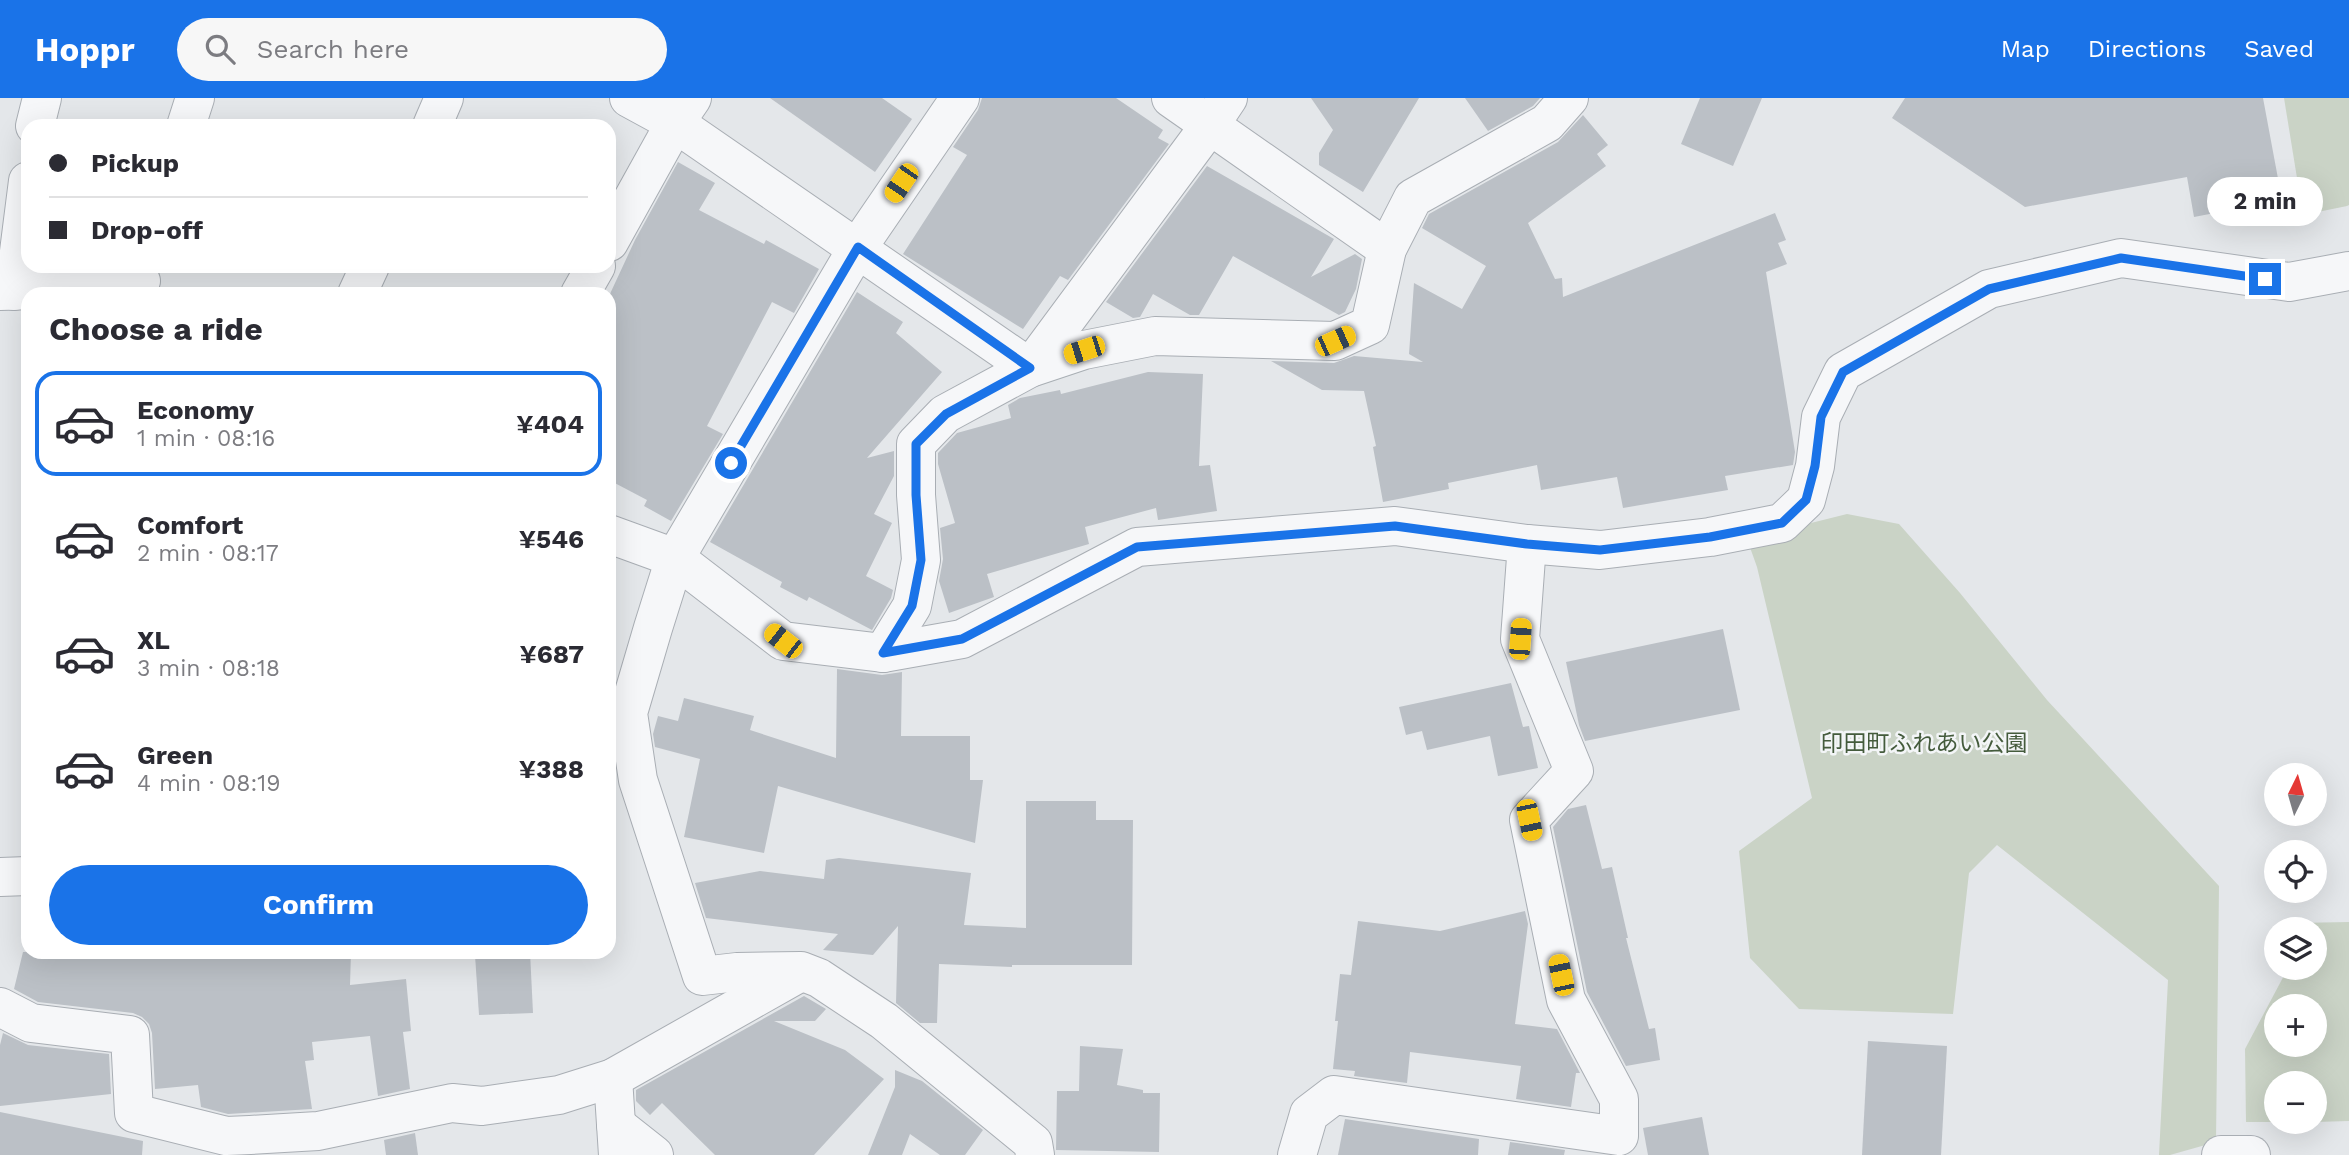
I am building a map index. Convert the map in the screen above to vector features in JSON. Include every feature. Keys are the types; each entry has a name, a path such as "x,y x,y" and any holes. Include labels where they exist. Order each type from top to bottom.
{"street":[{"path":"37,119 42,98"},
{"path":"188,119 195,98"},
{"path":"435,119 444,98"},
{"path":"629,98 684,110 858,247 1030,368"},
{"path":"960,98 858,247 675,558 628,713 638,780 702,976 737,972 802,971 819,978 884,1021 1034,1143 1035,1155"},
{"path":"1171,98 1219,112 1387,249"},
{"path":"883,653 912,606 921,560 916,495 916,444 946,414 1030,368 1084,350 1155,336 1335,341 1370,326 1387,249 1413,198 1547,123 1569,98"},
{"path":"616,230 684,110"},
{"path":"1030,368 1219,112"},
{"path":"7,291 21,218"},
{"path":"616,537 675,558 783,641 883,653 962,639 1137,547 1395,526 1527,544 1600,550 1710,537 1782,523 1806,500 1815,466 1821,417 1843,372 1989,289 2121,258 2289,282 2349,271"},
{"path":"115,287 146,280"},
{"path":"1297,1155 1308,1115 1334,1095 1619,1136 1619,1099 1566,1000 1529,820 1574,771 1520,639 1527,544"},
{"path":"0,877 21,876"},
{"path":"0,1007 31,1023 130,1035 134,1113 226,1136 318,1131 452,1103 482,1107 559,1095 613,1078 802,971"},
{"path":"613,1078 617,1140 654,1155"},
{"path":"2221,1155 2251,1155"}],"green space":[{"path":"2284,98 2349,98 2349,205 2303,215"},
{"name":"印田町ふれあい公園","path":"1847,514 1899,524 1960,593 2047,700 2219,886 2216,1142 2170,1155 2159,1155 2168,980 1997,845 1969,873 1953,1014 1799,1009 1750,958 1739,851 1812,798 1757,567 1747,539"},
{"path":"2327,922 2349,922 2349,1121 2327,1122 2327,1071 2264,1071 2264,1122 2246,1122 2245,1049 2264,1013 2264,1057 2327,1057 2327,994 2274,994 2282,980 2327,980"}],"building":[{"path":"770,98 882,98 912,119 875,172"},
{"path":"982,98 1116,98 1163,130 1158,138 1169,144 1068,280 1060,276 1023,329 903,254 967,155 953,147 978,110"},
{"path":"1311,98 1419,98 1363,192 1319,165 1319,153 1333,130"},
{"path":"1465,98 1540,98 1533,106 1488,131"},
{"path":"1700,98 1762,98 1733,166 1681,144"},
{"path":"1905,98 2263,98 2282,200 2194,217 2187,177 2025,207 1892,118"},
{"path":"1583,115 1608,145 1597,154 1606,166 1528,223 1555,279 1562,278 1563,297 1775,213 1786,240 1778,243 1787,264 1766,272 1795,452 1793,465 1725,476 1728,490 1623,508 1617,477 1541,490 1537,465 1448,483 1449,489 1383,502 1373,447 1376,446 1364,391 1322,390 1271,361 1334,363 1354,356 1423,362 1409,354 1414,283 1462,309 1486,266 1422,228 1429,214 1558,142"},
{"path":"678,162 715,183 699,210 764,244 766,240 819,269 794,313 772,302 707,426 723,434 671,521 644,506 647,500 616,484 616,287 613,287 635,240"},
{"path":"1207,166 1334,239 1311,277 1355,254 1362,259 1356,289 1345,312 1339,315 1233,256 1199,315 1190,315 1153,294 1140,317 1133,318 1106,302"},
{"path":"857,292 903,322 896,333 942,372 867,458 894,451 894,476 874,514 892,523 866,576 893,590 872,630 809,597 807,601 780,587 782,582 710,542"},
{"path":"1148,372 1203,374 1199,466 1210,465 1217,511 1158,520 1156,508 1085,527 1089,544 987,574 994,597 949,613 939,581 943,559 940,528 955,523 938,464 938,453 957,433 1011,418 1008,405 1020,398 1060,390 1061,394"},
{"path":"1723,629 1740,710 1585,741 1566,662"},
{"path":"837,669 882,675 902,672 901,736 970,736 970,780 983,780 975,843 778,786 764,853 684,837 700,759 655,747 653,734 658,716 678,721 684,698 754,716 750,730 836,758"},
{"path":"1511,683 1523,727 1529,726 1538,768 1498,776 1490,736 1427,750 1422,731 1406,735 1399,707"},
{"path":"1026,801 1096,801 1096,820 1133,820 1132,965 1012,967 939,964 937,1023 920,1023 896,1003 898,926 873,955 823,950 838,934 706,918 695,883 760,871 824,879 826,860 839,858 971,873 964,925 1026,928"},
{"path":"1586,805 1602,869 1612,867 1626,938 1649,1029 1655,1028 1660,1060 1626,1066 1587,992 1553,827 1568,809"},
{"path":"1525,911 1528,924 1515,1024 1557,1029 1580,1073 1576,1073 1571,1107 1516,1099 1521,1066 1410,1052 1407,1083 1354,1076 1355,1071 1333,1069 1340,974 1351,975 1358,921 1440,931"},
{"path":"21,959 351,959 350,985 406,979 411,1031 403,1032 410,1089 378,1096 370,1036 312,1042 314,1060 305,1061 312,1109 228,1114 201,1107 198,1085 155,1089 152,1033 149,1024 142,1017 133,1013 38,1002 14,989"},
{"path":"475,959 530,959 533,1013 479,1015"},
{"path":"804,996 826,1009 815,1021 774,1021 845,1050 884,1079 814,1155 715,1155 662,1103 650,1115 636,1101 636,1090"},
{"path":"3,1033 28,1045 109,1054 111,1094 0,1106 0,1045"},
{"path":"1868,1041 1947,1046 1941,1155 1862,1155"},
{"path":"1080,1046 1123,1049 1117,1085 1143,1090 1143,1093 1160,1093 1159,1152 1056,1150 1057,1091 1079,1091"},
{"path":"895,1070 922,1081 983,1130 965,1155 940,1155 910,1134 902,1155 868,1155 895,1087"},
{"path":"0,1112 143,1141 142,1155 0,1155"},
{"path":"1702,1117 1709,1155 1648,1155 1643,1128"},
{"path":"1345,1119 1479,1139 1478,1155 1338,1155"},
{"path":"415,1133 418,1155 386,1155 384,1140"},
{"path":"1510,1142 1565,1150 1564,1155 1508,1155"}],"route":[{"path":"731,463 858,247 1030,368 946,414 916,444 916,495 921,560 912,606 883,653 962,639 1137,547 1395,526 1527,544 1600,550 1710,537 1782,523 1806,500 1815,466 1821,417 1843,372 1989,289 2121,258 2265,279"}]}
